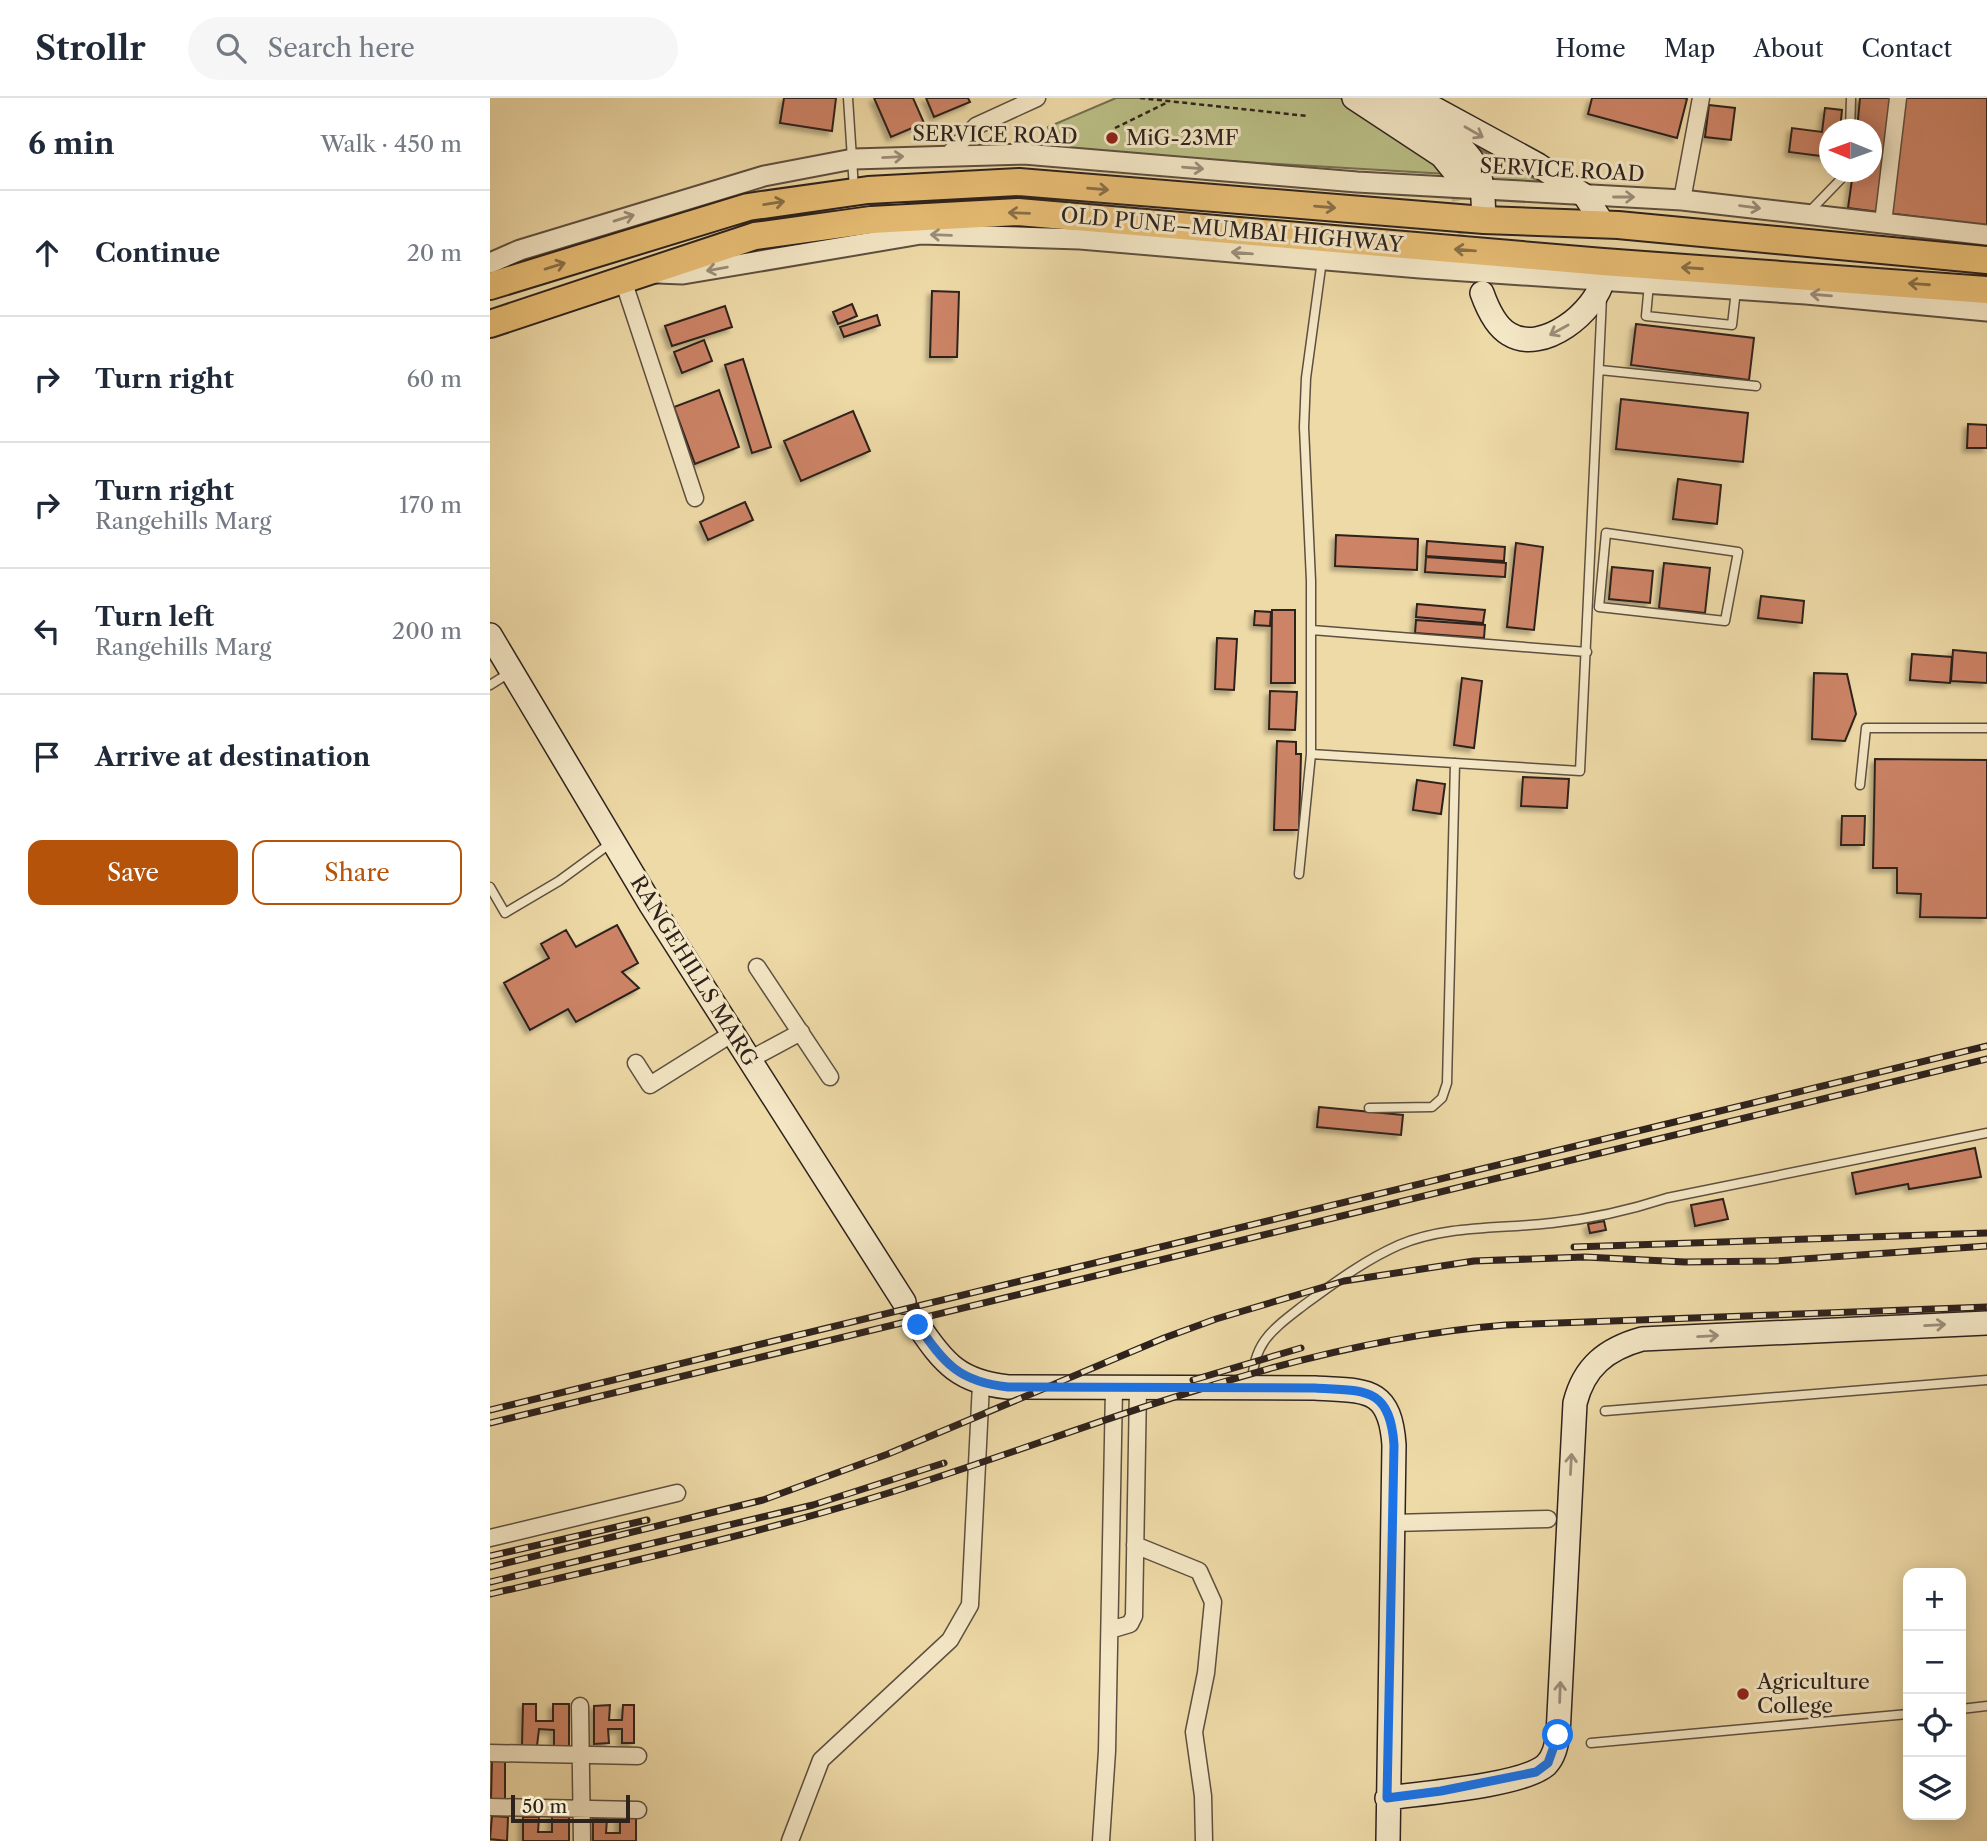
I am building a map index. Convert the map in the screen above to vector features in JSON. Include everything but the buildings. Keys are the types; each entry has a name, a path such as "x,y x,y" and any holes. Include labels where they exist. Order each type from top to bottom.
{"highway":[{"name":"OLD PUNE–MUMBAI HIGHWAY","path":"490,286 748,207 854,192 1019,182 1484,219 1604,225 1987,260"},
{"name":"OLD PUNE–MUMBAI HIGHWAY","path":"490,324 768,234 871,220 1018,212 1603,271 1987,290"}],"main road":[{"path":"1354,98 1442,156 1459,177"},
{"path":"1384,98 1456,143 1471,159 1483,190 1484,219"},
{"path":"1415,98 1538,165 1585,196 1604,225"},
{"path":"1482,293 1497,323 1509,334 1538,338 1564,329 1581,313 1603,271"},
{"name":"RANGEHILLS MARG","path":"490,635 613,841 904,1302"},
{"path":"1387,1798 1522,1776 1548,1763 1554,1753 1558,1735 1575,1403 1579,1384 1603,1356 1620,1345 1642,1339 1987,1323"},
{"path":"918,1325 937,1352 958,1373 982,1384 1358,1391 1381,1402 1387,1408 1393,1426 1388,1841"}],"street":[{"path":"948,155 976,126 1037,98"},
{"path":"1682,200 1702,98"},
{"path":"1883,223 1898,98"},
{"name":"SERVICE ROAD","path":"490,263 544,243 764,176 853,159 948,155 1024,154 1483,190 1682,200 1987,235"},
{"path":"695,498 634,276 683,274 920,234 1080,239 1322,260 1603,271 1649,284 1987,311"},
{"path":"757,967 830,1077"},
{"path":"750,1060 801,1032"},
{"path":"636,1063 650,1085 733,1033"},
{"path":"790,1841 821,1760 950,1640 970,1605 982,1384"},
{"path":"1101,1841 1107,1751 1114,1388"},
{"path":"1110,1630 1126,1626 1132,1621 1138,1388"},
{"path":"490,1538 677,1493"},
{"path":"1393,1523 1548,1519"},
{"path":"1135,1545 1199,1571 1213,1602 1206,1673 1194,1732 1203,1796 1204,1841"},
{"path":"580,1706 582,1841"},
{"path":"490,1753 638,1756"},
{"path":"490,1807 638,1810"}],"lane":[{"path":"848,98 854,192"},
{"path":"1850,119 1851,98"},
{"path":"1807,214 1838,182"},
{"path":"1299,874 1311,754 1312,630 1304,427 1306,378 1322,260"},
{"path":"1311,754 1580,771 1603,271"},
{"path":"1649,284 1646,316 1732,325 1736,289"},
{"path":"1600,370 1756,386"},
{"path":"1589,605 1599,607 1725,621 1738,552 1606,533 1599,607"},
{"path":"1312,630 1587,652"},
{"path":"490,685 512,671"},
{"path":"1860,785 1866,728 1987,728"},
{"path":"1369,1108 1432,1107 1442,1098 1447,1083 1455,763"},
{"path":"490,887 505,913 559,881 613,841"},
{"path":"1252,1388 1257,1349 1274,1328 1365,1262 1400,1245 1433,1234 1555,1223 1636,1208 1667,1198 1987,1133"},
{"path":"1605,1411 1987,1380"},
{"path":"1966,1708 1987,1706"},
{"path":"1591,1744 1903,1714"}],"path":[{"path":"1140,98 1307,117"},
{"path":"1115,128 1169,101"}],"green space":[{"path":"1116,98 1340,98 1448,174 1056,151 1048,127"},
{"path":"1477,148 1554,189 1494,185"}],"tunnel":[{"path":"1459,177 1476,266"}],"railway":[{"path":"490,1410 1987,1046"},
{"path":"490,1423 1987,1059"},
{"path":"1574,1247 1987,1233"},
{"path":"490,1567 763,1500 888,1454 1164,1338 1216,1319 1344,1281 1474,1261 1585,1257 1685,1262 1775,1261 1987,1246"},
{"path":"490,1594 706,1543 867,1500 1208,1386 1355,1348 1430,1334 1506,1325 1987,1307"},
{"path":"1193,1380 1301,1348"},
{"path":"490,1582 813,1505 944,1463"},
{"path":"490,1556 647,1520"}],"place":[{"name":"MiG-23MF","path":"1112,138"},
{"name":"Agriculture College","path":"1743,1694"}],"route":[{"path":"918,1325 937,1352 958,1373 982,1384 1008,1387 1315,1388 1358,1391 1375,1397 1387,1408 1393,1426 1394,1445 1387,1798 1441,1791 1536,1772 1548,1763 1554,1753 1558,1735"}]}
